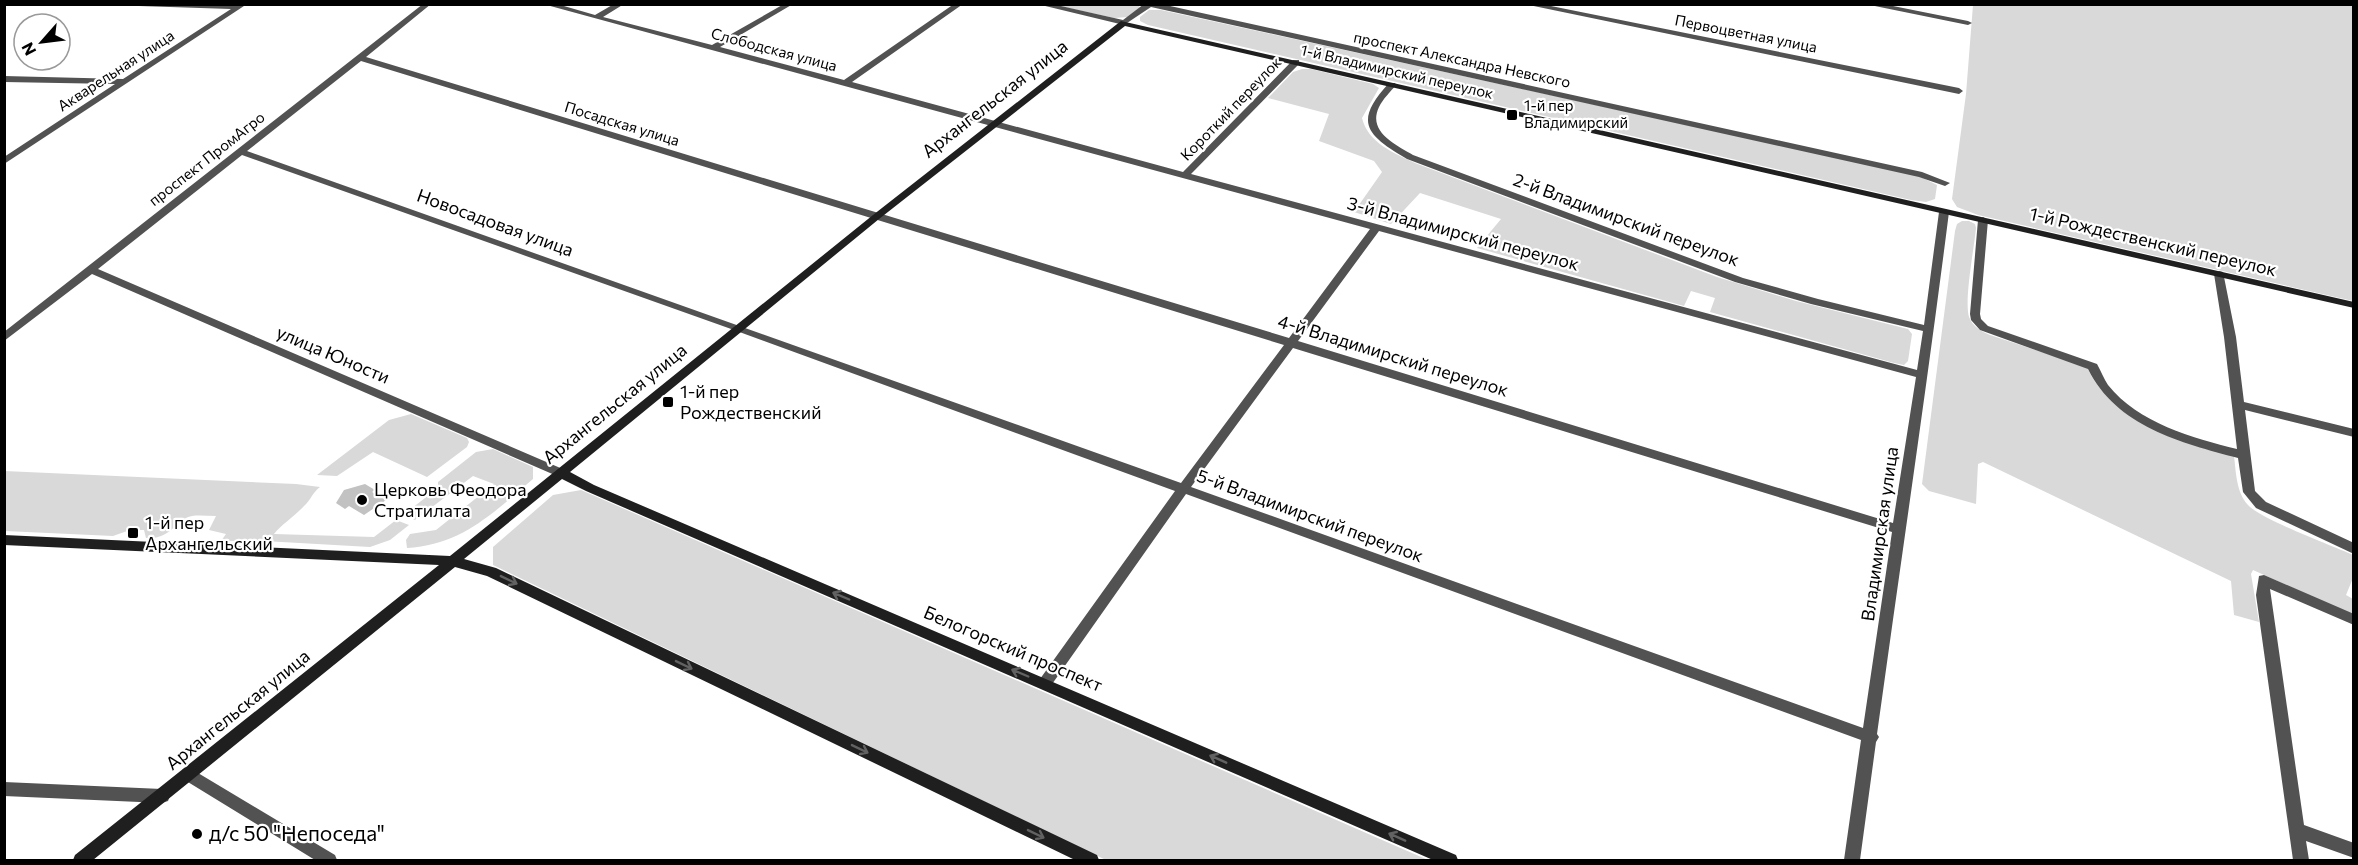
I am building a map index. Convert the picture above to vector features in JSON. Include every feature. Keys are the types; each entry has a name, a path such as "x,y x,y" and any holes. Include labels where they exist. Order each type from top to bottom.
{"street":[{"path":"139,4 241,6"},
{"name":"проспект ПромАгро","path":"4,338 428,4"},
{"name":"Слободская улица","path":"546,4 995,124"},
{"path":"597,17 621,4"},
{"path":"713,48 790,4"},
{"path":"845,83 960,4"},
{"path":"1040,4 1124,23"},
{"name":"Первоцветная улица","path":"1527,4 1959,91"},
{"path":"1868,4 1968,23"},
{"name":"Архангельская улица","path":"81,861 876,217 1149,5"},
{"name":"проспект Александра Невского","path":"1149,5 1922,175 1945,183"},
{"name":"Акварельная улица","path":"4,161 241,6"},
{"name":"1-й Владимирский переулок","path":"1124,23 1944,212"},
{"name":"Посадская улица","path":"360,58 876,217"},
{"name":"Короткий переулок","path":"1186,174 1296,62"},
{"path":"4,79 123,82"},
{"name":"2-й Владимирский переулок","path":"1392,85 1383,93 1371,111 1369,120 1374,132 1385,144 1410,157 1739,280 1815,302 1929,329"},
{"name":"3-й Владимирский переулок","path":"995,124 1922,375"},
{"name":"Новосадовая улица","path":"241,152 738,328"},
{"name":"1-й Рождественский переулок","path":"1944,212 2354,305"},
{"name":"Владимирская улица","path":"1852,861 1944,212"},
{"name":"4-й Владимирский переулок","path":"876,217 1899,529"},
{"path":"1983,220 1975,314 1976,320 1984,328 2093,367 2104,388 2147,422 2174,435 2244,455"},
{"path":"1045,683 1183,489 1376,228"},
{"name":"улица Юности","path":"91,270 561,473"},
{"path":"2219,274 2239,405 2249,492 2260,505 2354,549"},
{"name":"5-й Владимирский переулок","path":"738,328 1870,737"},
{"path":"2239,405 2354,433"},
{"name":"Белогорский проспект","path":"561,473 590,488 1045,683 1450,861"},
{"path":"4,540 453,561 491,572 1091,861"},
{"path":"2301,861 2264,595 2264,580 2354,620"},
{"path":"189,774 329,861"},
{"path":"4,789 162,796"},
{"path":"2297,830 2354,851"}],"shaded area":[{"path":"1138,4 1140,8 1128,17 1114,18 1055,5"},
{"path":"1973,5 2353,5 2353,301 1978,215 1957,207 1952,199 1966,94"},
{"path":"1149,10 1161,10 1917,175 1937,185 1935,199 1926,202 1911,200 1148,25 1140,21 1140,17"},
{"path":"1311,69 1373,84 1379,88 1362,118 1365,127 1376,141 1415,163 1717,277 1796,301 1908,329 1912,334 1908,361 1904,365 1894,363 1710,312 1715,298 1691,291 1684,306 1477,248 1501,219 1420,193 1391,224 1354,212 1382,172 1374,161 1319,141 1329,114 1268,98 1293,72"},
{"path":"1962,221 1975,224 1976,228 1968,299 1969,317 1975,326 1990,335 2087,367 2098,385 2112,401 2130,414 2172,434 2234,456 2239,488 2248,505 2267,518 2353,555 2353,578 2346,595 2353,599 2353,615 2253,570 2251,574 2259,622 2234,615 2231,581 1983,462 1978,464 1976,504 1929,491 1922,484 1955,231 1957,224"},
{"path":"411,414 467,438 469,442 467,447 427,477 373,452 337,476 317,475 389,420"},
{"path":"493,449 533,467 533,479 490,515 461,534 427,546 407,548 406,540 410,534 436,530 494,484 473,476 415,520 403,515 438,488 438,482 476,452"},
{"path":"4,471 320,487 306,504 274,534 374,537 396,520 409,525 390,540 370,547 221,541 226,534 209,530 216,516 186,518 167,533 155,538 146,538 144,530 130,530 113,536 5,531"},
{"path":"581,490 1428,860 1106,860 493,565 493,547 553,495"}],"building":[{"name":"Церковь Феодора Стратилата","path":"365,484 375,490 372,492 386,500 364,515 349,506 345,509 336,503 344,490"}],"place":[{"name":"1-й пер Владимирский","path":"1512,115"},
{"name":"1-й пер Рождественский","path":"668,402"},
{"name":"Церковь Феодора Стратилата","path":"362,500"},
{"name":"1-й пер Архангельский","path":"133,533"},
{"name":"д/с 50 \"Непоседа\"","path":"197,834"}]}
